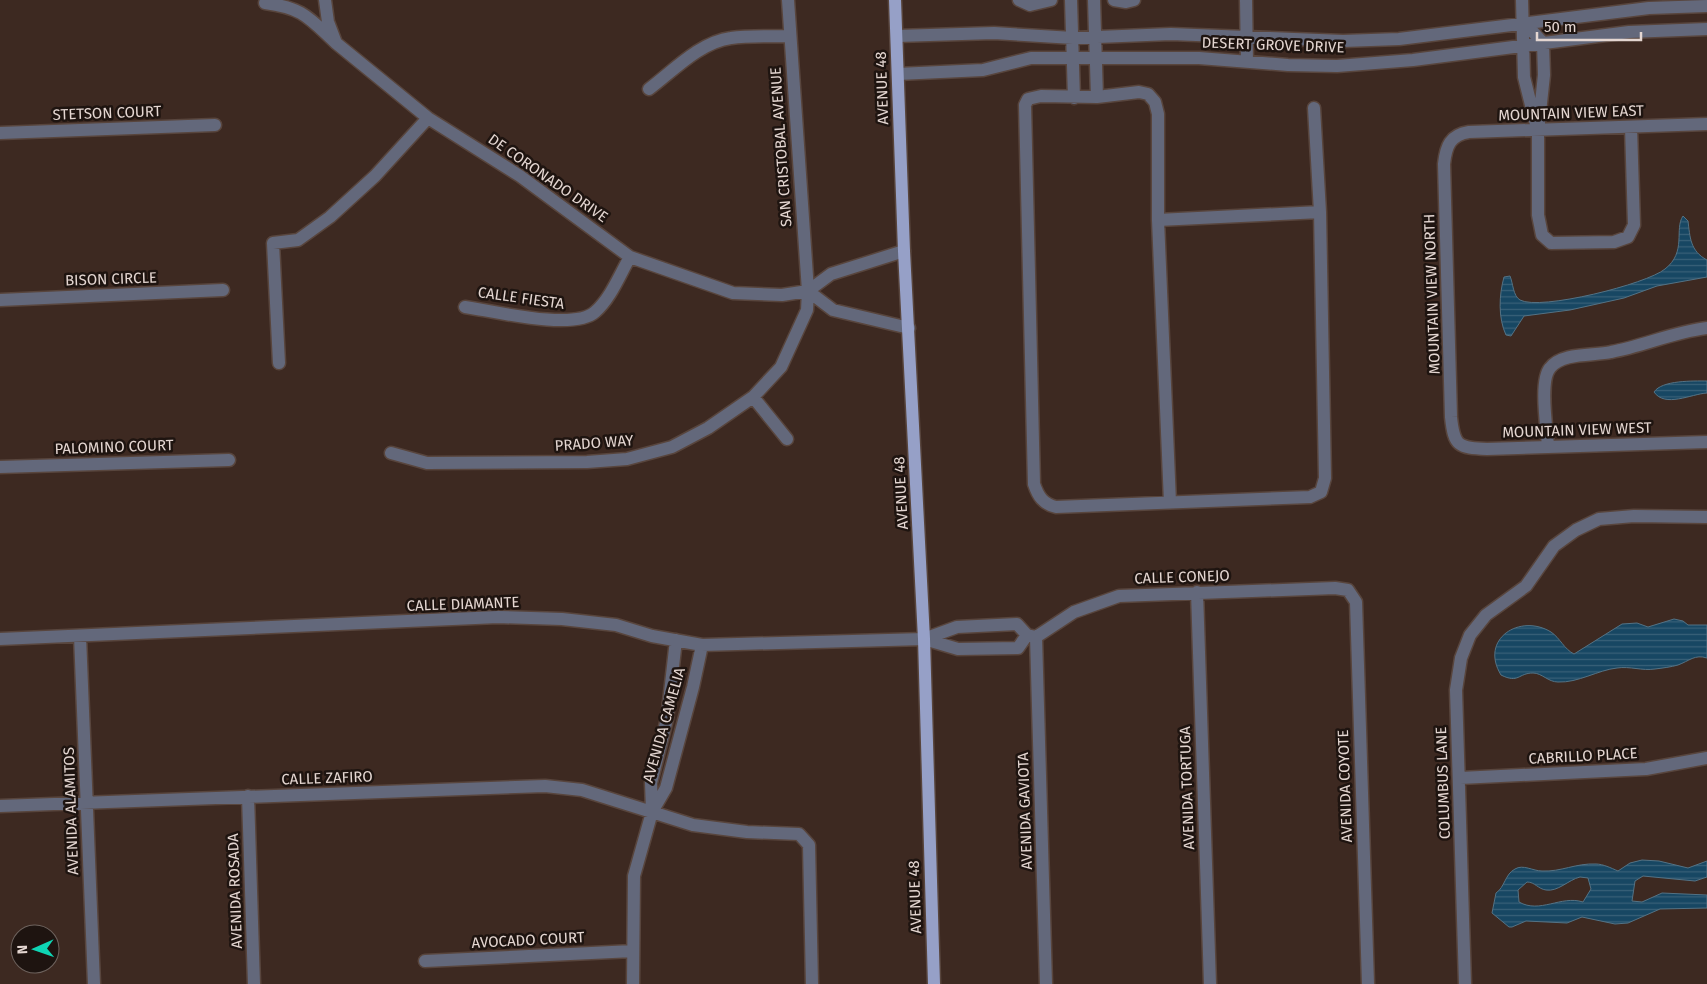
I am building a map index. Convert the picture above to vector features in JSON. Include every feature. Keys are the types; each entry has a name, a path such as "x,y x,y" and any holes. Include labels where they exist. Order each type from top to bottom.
{"main road":[{"name":"AVENUE 48","path":"895,0 904,251 924,639 934,984"}],"street":[{"path":"325,0 328,22 336,43"},
{"name":"SAN CRISTOBAL AVENUE","path":"788,0 808,291"},
{"path":"1019,0 1030,5 1051,0"},
{"path":"1071,0 1074,98"},
{"path":"1094,0 1097,97"},
{"path":"1114,0 1126,2 1134,0"},
{"path":"1246,0 1246,62"},
{"path":"1522,0 1524,77 1538,131"},
{"name":"DE CORONADO DRIVE","path":"265,3 289,6 304,14 336,43 428,118 520,176 630,257 733,293 782,294 808,291 831,274 904,251"},
{"name":"DESERT GROVE DRIVE","path":"897,36 994,33 1073,38 1171,34 1343,41 1399,39 1649,8 1707,6"},
{"path":"1524,22 1543,43 1544,75 1538,131 1538,215 1542,235 1551,243 1605,243 1623,240 1628,237 1634,225 1631,127"},
{"name":"DESERT GROVE DRIVE","path":"898,74 983,70 1031,58 1199,58 1337,66 1413,60 1653,30 1707,29"},
{"path":"649,88 698,52 716,42 731,38 790,36"},
{"path":"1030,36 1031,58"},
{"path":"1170,502 1158,220 1158,114 1155,102 1152,96 1144,92 1097,97 1033,97 1028,99 1024,115 1034,484 1041,499 1056,507 1310,497 1321,492 1325,478 1320,212 1314,108"},
{"path":"279,363 273,243 298,240 330,217 375,176 428,118"},
{"name":"MOUNTAIN VIEW EAST","path":"1445,150 1451,139 1459,134 1707,124"},
{"name":"STETSON COURT","path":"0,133 215,125"},
{"name":"MOUNTAIN VIEW NORTH","path":"1445,150 1453,436"},
{"path":"1158,220 1320,212"},
{"name":"CALLE FIESTA","path":"464,306 559,322 585,318 595,312 605,301 630,257"},
{"name":"BISON CIRCLE","path":"0,300 223,290"},
{"path":"808,291 832,310 908,328"},
{"name":"PRADO WAY","path":"391,452 427,463 588,462 628,459 658,452 688,440 753,397 781,366 807,310 808,291"},
{"path":"1548,447 1545,388 1549,369 1555,363 1566,359 1631,348 1686,330 1707,328"},
{"path":"753,397 787,439"},
{"name":"MOUNTAIN VIEW WEST","path":"1453,436 1456,443 1475,449 1707,442"},
{"name":"PALOMINO COURT","path":"0,467 229,460"},
{"name":"COLUMBUS LANE","path":"1465,984 1456,690 1461,658 1470,635 1486,615 1508,601 1526,586 1554,546 1576,530 1598,518 1634,516 1707,517"},
{"name":"CALLE CONEJO","path":"924,639 958,648 1018,648 1031,636 1074,612 1119,596 1335,588 1348,590"},
{"name":"AVENIDA COYOTE","path":"1348,590 1356,602 1368,984"},
{"name":"AVENIDA TORTUGA","path":"1197,592 1210,984"},
{"name":"CALLE DIAMANTE","path":"0,639 498,618 562,619 607,624 702,645 924,639"},
{"path":"924,639 957,627 1017,624 1031,636"},
{"name":"AVENIDA ALAMITOS","path":"80,636 94,984"},
{"name":"AVENIDA GAVIOTA","path":"1031,636 1046,984"},
{"name":"AVENIDA CAMELIA","path":"652,812 651,783 668,719 676,640"},
{"name":"AVENIDA CAMELIA","path":"633,984 634,876 652,812 666,788 688,708 702,645"},
{"path":"669,704 688,708"},
{"name":"CABRILLO PLACE","path":"1460,778 1646,769 1707,758"},
{"name":"CALLE ZAFIRO","path":"0,806 545,786 582,790 693,825 746,832 799,834 809,845 812,984"},
{"name":"AVENIDA ROSADA","path":"248,796 254,984"},
{"name":"AVOCADO COURT","path":"425,961 633,950"}],"water":[{"path":"1683,216 1688,221 1690,238 1694,248 1707,260 1707,277 1657,286 1624,298 1570,310 1524,316 1511,336 1506,335 1503,328 1500,306 1504,277 1510,276 1515,292 1520,300 1531,302 1570,299 1638,282 1665,269 1672,262 1678,248 1679,227"},
{"path":"1707,381 1707,393 1679,399 1665,399 1659,397 1654,392 1658,388 1671,383"},
{"path":"1674,619 1683,621 1688,625 1707,625 1707,658 1695,657 1678,665 1655,669 1617,668 1565,682 1551,681 1539,674 1533,673 1515,678 1507,677 1501,675 1496,662 1495,650 1499,641 1506,633 1516,628 1527,626 1539,627 1551,632 1574,654 1622,624 1637,623 1648,627"},
{"path":"1642,860 1659,861 1688,868 1707,861 1707,877 1695,881 1643,876 1635,881 1632,901 1642,902 1662,893 1707,895 1707,908 1660,909 1628,923 1615,924 1582,917 1567,923 1526,921 1512,927 1509,927 1492,913 1496,893 1509,874 1518,868 1525,867 1539,871 1549,871 1596,864 1618,871 1630,863","holes":["1580,877 1588,878 1591,889 1583,902 1575,900 1535,906 1519,902 1518,890 1527,882 1550,890 1559,888"]}]}
